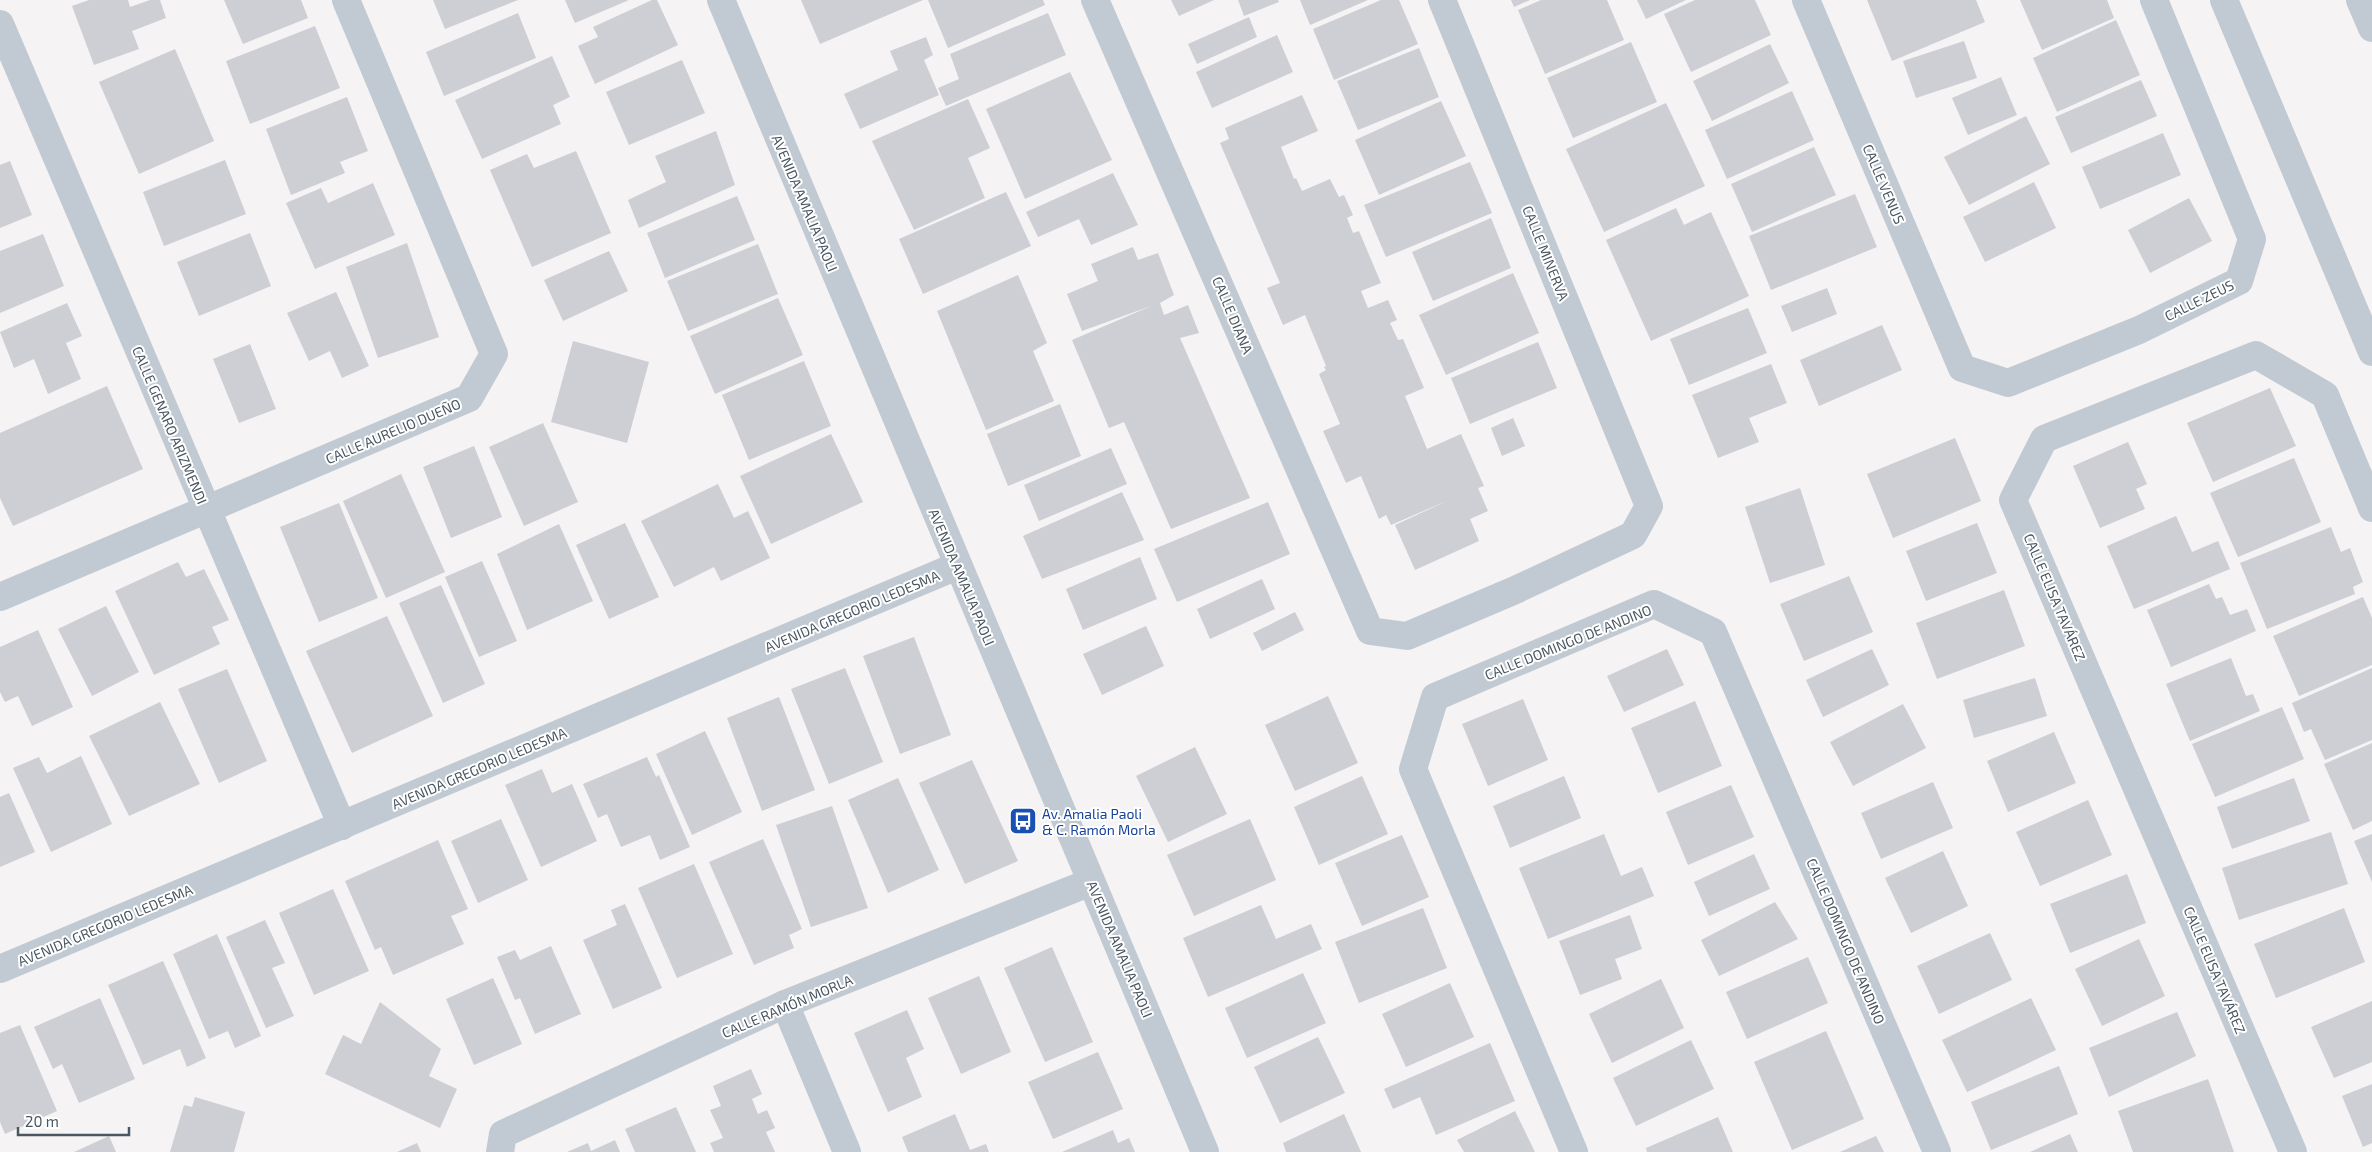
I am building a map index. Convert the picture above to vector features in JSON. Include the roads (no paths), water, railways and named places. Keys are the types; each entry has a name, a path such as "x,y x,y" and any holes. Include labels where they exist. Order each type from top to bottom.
{"street":[{"name":"CALLE AURELIO DUEÑO","path":"0,597 207,511 469,398 494,354 346,0"},
{"name":"AVENIDA AMALIA PAOLI","path":"721,0 957,566 1205,1152"},
{"name":"CALLE DIANA","path":"1095,0 1370,631 1407,636 1513,591 1633,535 1649,506"},
{"name":"CALLE MINERVA","path":"1442,0 1649,506"},
{"name":"CALLE VENUS","path":"1806,0 1962,368"},
{"name":"CALLE ZEUS","path":"1962,368 2008,383 2139,330 2239,281 2252,238 2154,0"},
{"path":"2224,0 2372,352"},
{"path":"2360,0 2372,28"},
{"name":"CALLE GENARO ARIZMENDI","path":"0,24 342,826"},
{"name":"CALLE ELISA TAVÁREZ","path":"2293,1152 2013,500 2044,439 2256,356 2325,396 2372,508"},
{"name":"AVENIDA GREGORIO LEDESMA","path":"0,969 957,566"},
{"name":"CALLE DOMINGO DE ANDINO","path":"1574,1152 1413,769 1435,697 1654,604 1713,632 1937,1152"},
{"name":"CALLE RAMÓN MORLA","path":"500,1152 503,1134 785,1004 1092,882"},
{"path":"785,1004 847,1152"}],"place":[{"name":"Av. Amalia Paoli & C. Ramón Morla","path":"1023,821"}]}
